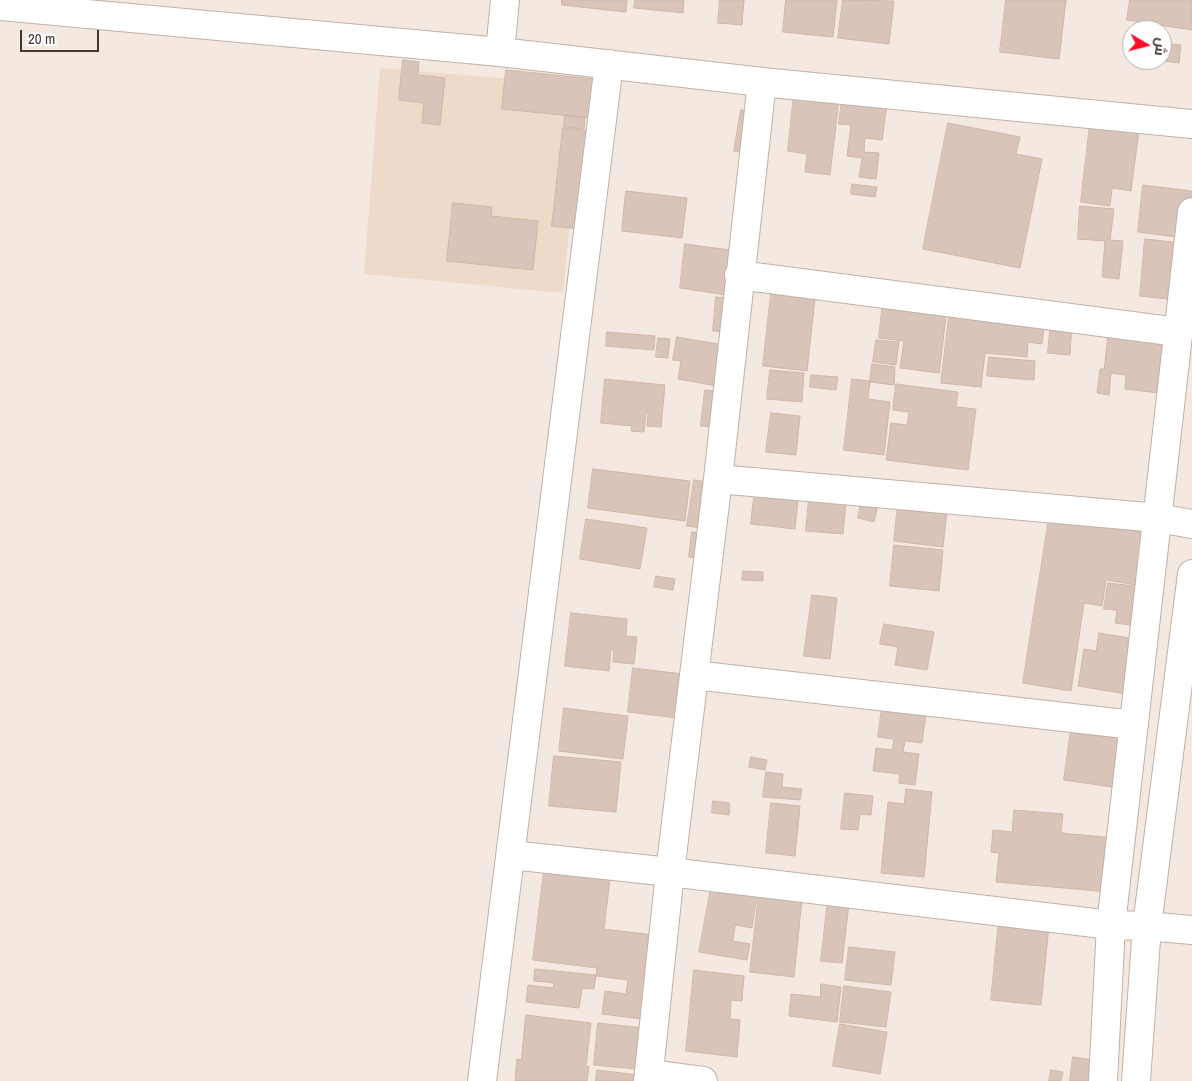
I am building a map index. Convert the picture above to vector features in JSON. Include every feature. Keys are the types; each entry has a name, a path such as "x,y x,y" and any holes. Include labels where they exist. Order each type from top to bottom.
{"street":[{"path":"500,52 505,0"},
{"path":"0,6 500,52 762,82 1192,124"},
{"path":"482,1081 609,64"},
{"path":"703,1081 649,1077 670,872 718,479 739,275 762,82"},
{"path":"1103,1081 1111,925 1192,212"},
{"path":"739,275 1178,332"},
{"path":"718,479 1158,518 1192,524"},
{"path":"1136,1081 1147,926 1192,574"},
{"path":"694,675 1134,725"},
{"path":"511,855 670,872 1111,925 1192,930"}],"shaded area":[{"path":"380,68 583,85 563,293 364,274"}],"building":[{"path":"562,0 627,0 626,12 562,5"},
{"path":"635,0 684,0 683,13 634,8"},
{"path":"720,0 744,0 742,25 718,23"},
{"path":"786,0 837,0 833,37 783,32"},
{"path":"843,0 894,1 889,44 838,38"},
{"path":"1006,0 1066,0 1059,59 1000,52"},
{"path":"1130,0 1192,0 1192,30 1172,27 1172,20 1127,20"},
{"path":"1172,44 1181,45 1179,63 1172,62"},
{"path":"403,60 419,62 418,75 445,78 440,125 422,123 424,103 399,100"},
{"path":"506,70 605,80 601,119 502,109"},
{"path":"794,94 839,99 830,175 805,172 807,154 788,151"},
{"path":"842,99 887,105 882,140 865,138 864,152 879,153 876,179 859,177 862,158 847,156 851,125 839,124"},
{"path":"741,110 764,114 757,155 734,151"},
{"path":"565,115 585,117 584,129 564,127"},
{"path":"948,123 1020,137 1016,154 1042,159 1020,268 923,249"},
{"path":"1090,124 1139,130 1131,191 1112,188 1110,206 1081,202"},
{"path":"563,128 600,132 589,230 552,226"},
{"path":"852,184 877,187 875,197 851,194"},
{"path":"1143,185 1192,191 1192,239 1138,232"},
{"path":"626,191 687,198 682,238 622,231"},
{"path":"453,203 492,207 491,216 538,221 533,270 447,261"},
{"path":"1080,206 1114,209 1110,240 1123,241 1119,279 1102,277 1105,241 1078,239"},
{"path":"1145,239 1192,244 1186,301 1140,296"},
{"path":"685,244 745,252 739,297 680,288"},
{"path":"772,285 816,290 807,371 763,366"},
{"path":"716,297 735,299 732,332 713,331"},
{"path":"883,301 947,309 939,373 900,368 904,341 879,338"},
{"path":"950,309 1045,319 1042,344 1028,342 1027,357 985,353 981,387 941,383"},
{"path":"1051,322 1072,323 1070,355 1048,353"},
{"path":"1109,327 1183,335 1176,395 1125,389 1126,375 1111,373 1109,395 1097,393 1100,369 1104,369"},
{"path":"607,332 655,336 654,350 606,346"},
{"path":"677,337 735,347 728,388 678,379 681,361 673,360"},
{"path":"658,338 670,339 668,358 656,357"},
{"path":"876,340 899,342 896,365 873,362"},
{"path":"989,357 1035,361 1034,380 987,376"},
{"path":"872,364 895,367 894,385 870,382"},
{"path":"770,370 804,373 802,402 767,399"},
{"path":"811,375 838,377 836,390 810,387"},
{"path":"605,379 665,385 661,427 647,426 648,412 646,412 644,432 631,431 632,426 601,423"},
{"path":"852,379 870,381 868,399 890,402 884,455 844,450"},
{"path":"896,384 958,392 956,407 976,409 968,470 886,460 891,423 907,425 909,412 893,410"},
{"path":"705,390 725,392 721,428 701,426"},
{"path":"771,413 800,416 796,455 766,452"},
{"path":"593,469 690,481 685,521 588,508"},
{"path":"694,480 722,484 715,530 687,526"},
{"path":"755,489 799,493 795,529 751,524"},
{"path":"809,498 846,502 843,534 806,531"},
{"path":"861,502 878,505 874,522 858,518"},
{"path":"898,505 947,511 943,547 894,541"},
{"path":"1049,518 1162,535 1154,588 1106,580 1102,606 1084,603 1071,691 1023,683"},
{"path":"586,519 647,528 640,569 580,559"},
{"path":"692,532 713,535 710,560 689,557"},
{"path":"894,545 943,550 939,591 890,586"},
{"path":"743,571 763,572 763,581 742,580"},
{"path":"656,576 675,579 673,590 654,587"},
{"path":"1108,583 1151,588 1146,627 1115,623 1117,610 1104,609"},
{"path":"812,595 837,598 830,659 804,656"},
{"path":"571,613 627,619 626,636 637,637 634,664 613,662 614,650 611,650 609,671 565,666"},
{"path":"884,624 934,632 927,670 895,665 898,647 880,644"},
{"path":"1099,633 1147,641 1138,696 1078,686 1084,649 1096,651"},
{"path":"633,668 699,676 694,720 628,712"},
{"path":"883,701 927,707 922,743 905,741 903,752 919,754 915,785 899,783 900,774 873,771 876,748 892,750 894,739 878,737"},
{"path":"564,708 628,716 623,759 559,751"},
{"path":"1072,723 1140,734 1132,790 1064,780"},
{"path":"554,756 621,762 616,812 549,806"},
{"path":"751,757 767,760 765,770 749,767"},
{"path":"766,772 783,774 782,787 802,789 800,800 763,797"},
{"path":"906,789 932,792 924,877 881,873 888,802 904,804"},
{"path":"845,793 873,796 871,815 860,814 858,830 841,829"},
{"path":"713,801 730,803 729,815 712,813"},
{"path":"771,803 800,806 795,856 766,853"},
{"path":"1014,810 1063,814 1061,833 1125,839 1120,893 996,882 999,853 991,852 993,830 1012,832"},
{"path":"544,871 610,879 604,929 669,937 658,1021 602,1014 605,991 626,994 628,980 596,976 597,968 533,960"},
{"path":"711,888 757,896 752,928 735,925 733,941 750,944 747,960 699,952"},
{"path":"759,894 802,899 794,977 750,972"},
{"path":"828,900 849,903 842,963 821,961"},
{"path":"999,920 1049,925 1041,1005 991,1000"},
{"path":"849,947 895,952 891,985 845,980"},
{"path":"535,969 596,975 594,989 582,988 579,1008 526,1002 528,985 553,988 554,983 534,981"},
{"path":"694,970 744,976 742,1001 731,1000 730,1019 740,1020 737,1057 686,1051"},
{"path":"821,984 841,987 837,1022 789,1016 791,994 820,997"},
{"path":"844,986 891,992 886,1027 840,1022"},
{"path":"526,1015 591,1023 586,1066 589,1067 587,1081 515,1081 517,1059 521,1060"},
{"path":"598,1023 661,1030 656,1071 594,1065"},
{"path":"840,1024 887,1032 880,1074 833,1066"},
{"path":"1073,1057 1102,1061 1099,1081 1070,1081"},
{"path":"597,1070 654,1077 654,1081 596,1081"},
{"path":"1051,1070 1063,1072 1061,1081 1049,1081"}]}
